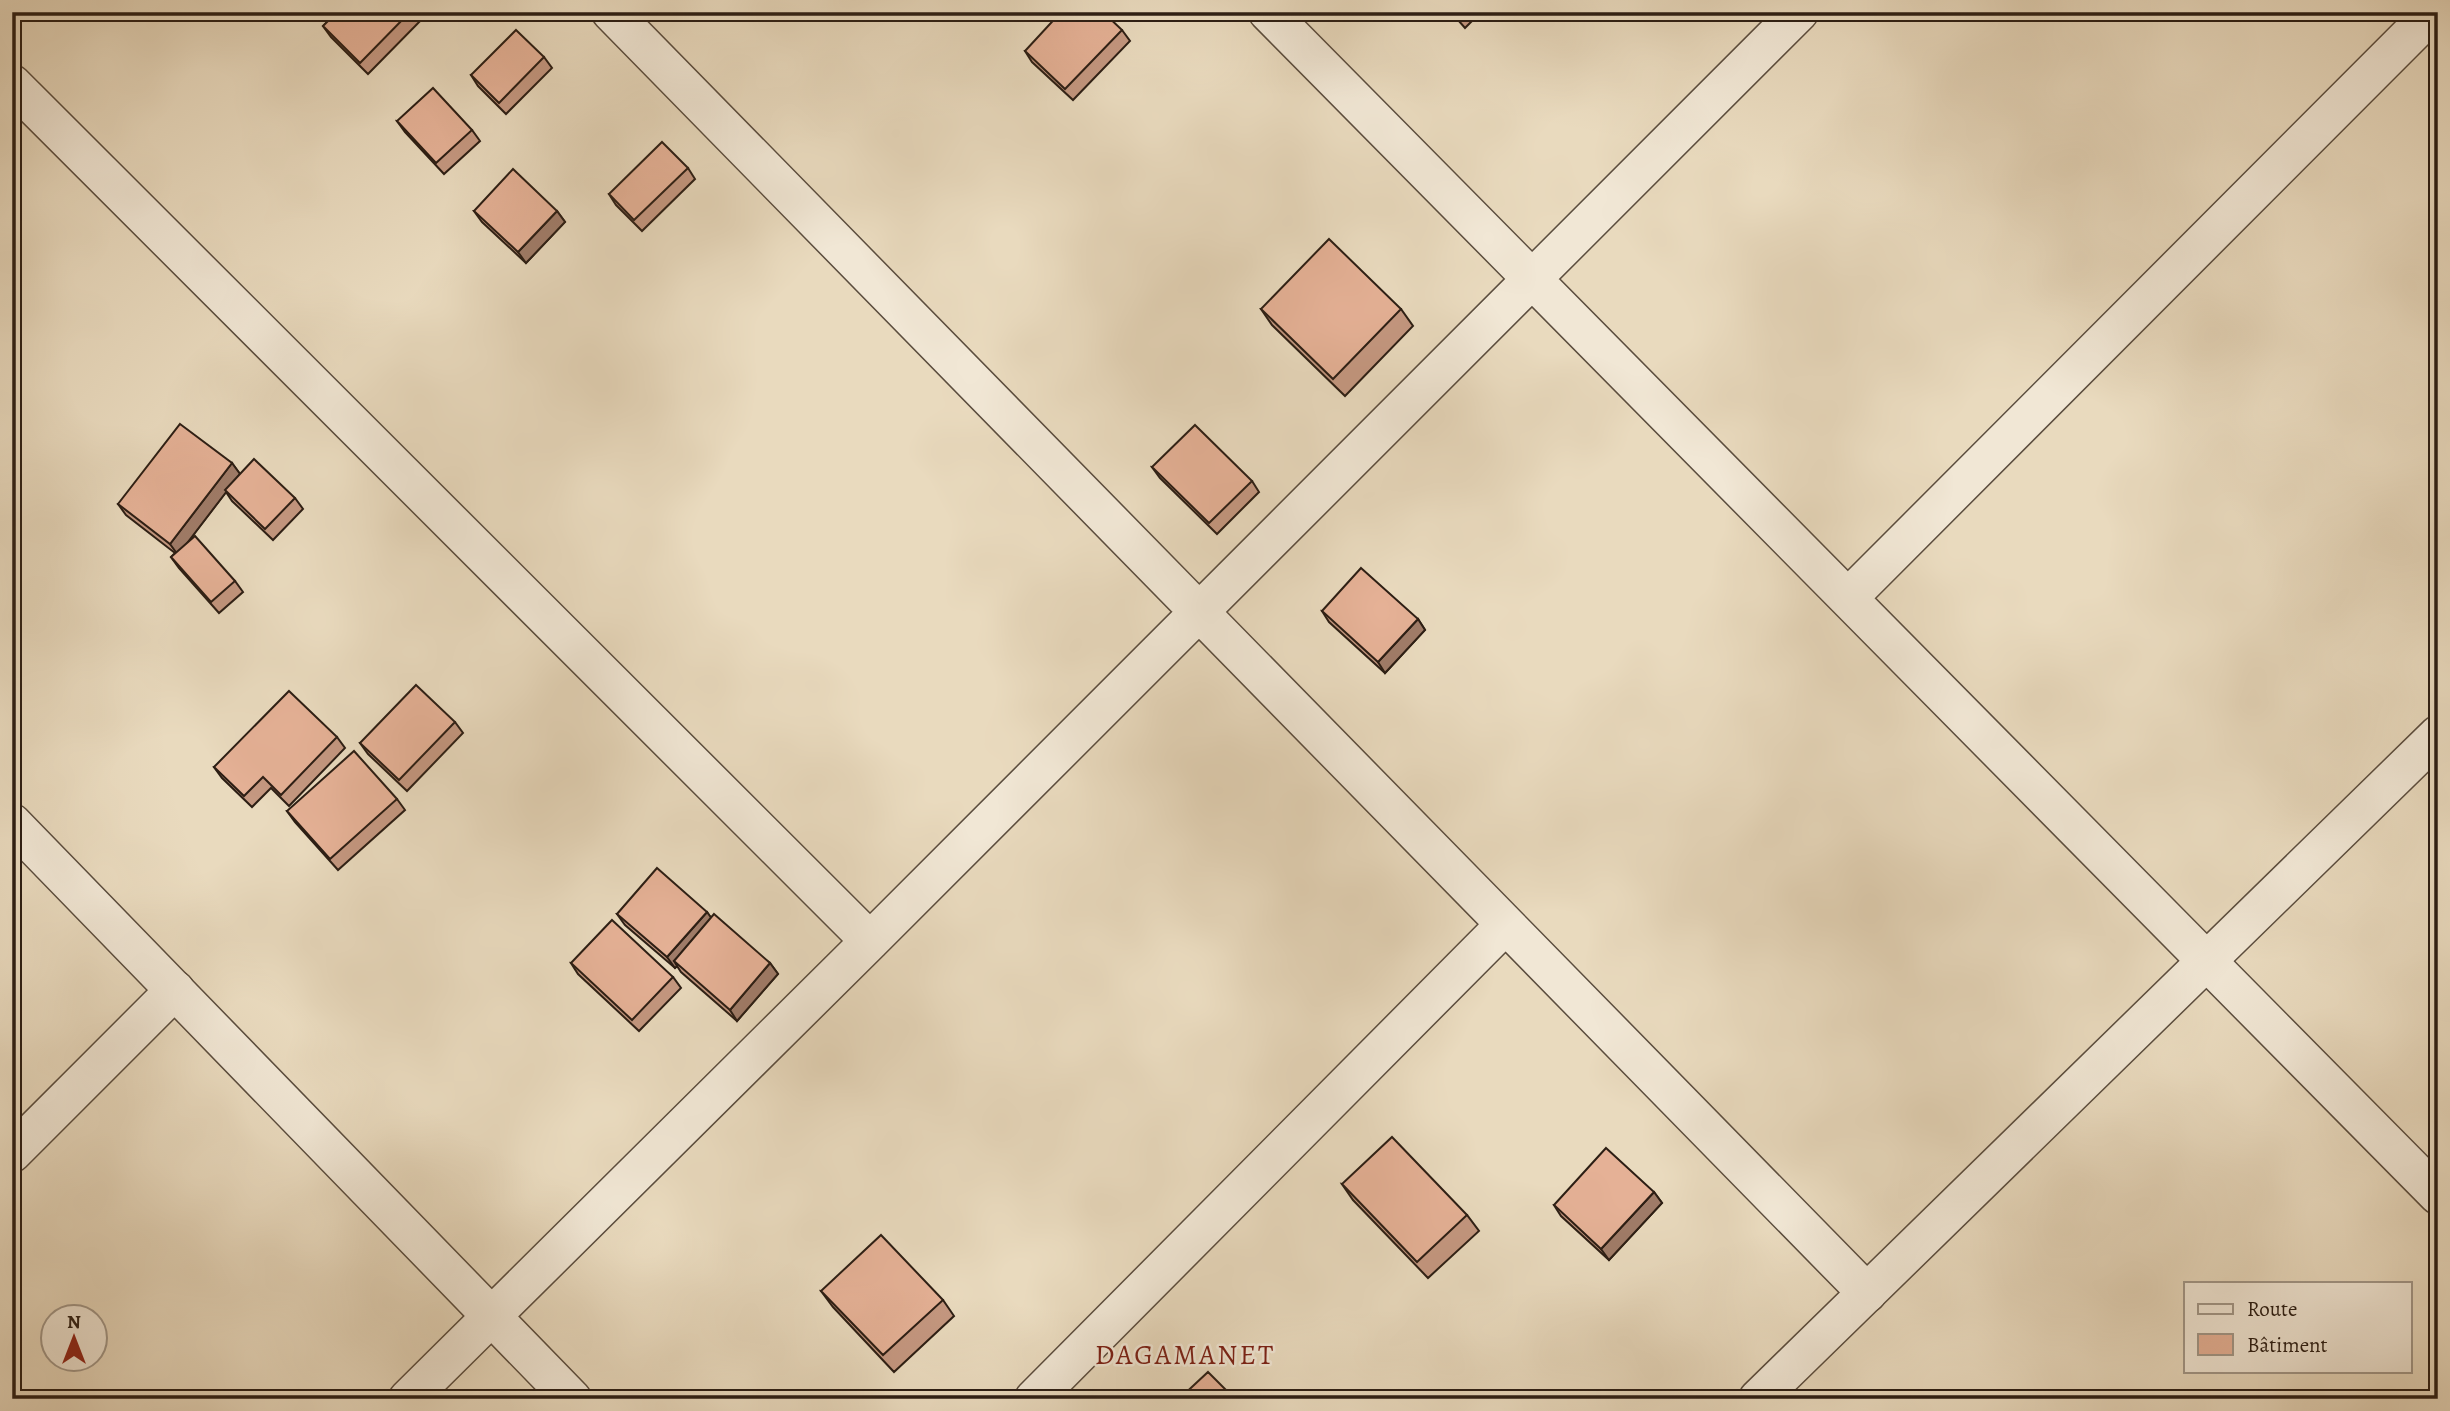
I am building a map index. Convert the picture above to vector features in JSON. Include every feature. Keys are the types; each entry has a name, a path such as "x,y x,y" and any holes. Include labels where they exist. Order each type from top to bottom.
{"street":[{"path":"611,12 1867,1293"},
{"path":"1268,12 2438,1195"},
{"path":"408,1399 1799,12"},
{"path":"1848,598 2433,12"},
{"path":"12,84 870,941"},
{"path":"1758,1399 2438,735"},
{"path":"12,823 572,1399"},
{"path":"1034,1399 1505,925"},
{"path":"12,1153 175,990"}],"building":[{"path":"337,12 410,12 360,63 323,26"},
{"path":"1061,12 1103,12 1122,30 1065,89 1025,51"},
{"path":"516,30 544,57 499,103 471,75"},
{"path":"433,88 472,130 436,163 397,121"},
{"path":"662,142 688,168 634,220 609,194"},
{"path":"513,169 557,211 518,252 474,211"},
{"path":"1329,239 1401,309 1333,379 1261,309"},
{"path":"180,424 232,463 170,544 118,504"},
{"path":"1195,425 1252,481 1209,523 1152,467"},
{"path":"254,459 295,498 265,529 225,490"},
{"path":"195,536 235,581 211,602 171,557"},
{"path":"1361,568 1418,619 1378,662 1322,611"},
{"path":"416,685 455,722 399,780 360,743"},
{"path":"289,691 337,737 281,795 263,777 244,796 214,767"},
{"path":"354,751 397,799 330,859 287,811"},
{"path":"657,868 707,912 667,957 617,914"},
{"path":"714,914 770,963 730,1010 674,961"},
{"path":"612,920 673,977 632,1020 571,963"},
{"path":"1392,1137 1467,1215 1417,1262 1342,1184"},
{"path":"1606,1148 1654,1192 1601,1249 1554,1205"},
{"path":"881,1235 943,1300 883,1355 821,1291"},
{"path":"1208,1372 1235,1399 1179,1399"}],"district":[{"name":"DAGAMANET","path":"1185,1354"}]}
